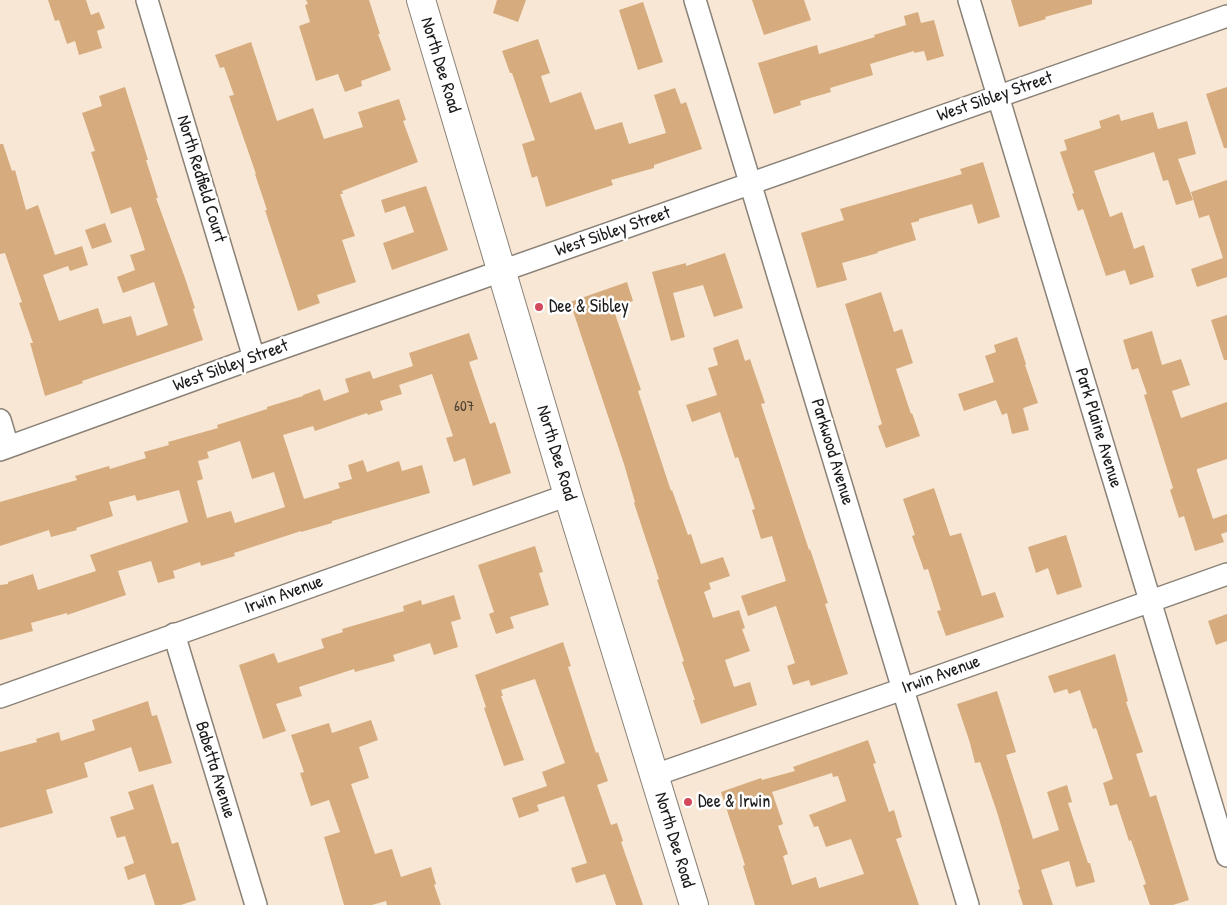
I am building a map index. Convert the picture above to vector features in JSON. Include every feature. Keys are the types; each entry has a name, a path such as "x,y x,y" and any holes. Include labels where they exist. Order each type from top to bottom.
{"main road":[{"name":"North Dee Road","path":"421,0 568,495 694,905"}],"street":[{"name":"North Redfield Court","path":"147,0 254,358"},
{"name":"Parkwood Avenue","path":"695,0 968,905"},
{"name":"Park Plaine Avenue","path":"969,0 1227,856"},
{"name":"West Sibley Street","path":"4,448 254,358 1227,16"},
{"path":"0,420 4,448"},
{"name":"Irwin Avenue","path":"0,697 568,495"},
{"name":"Irwin Avenue","path":"655,775 1227,574"},
{"name":"Babetta Avenue","path":"174,634 256,905"}],"building":[{"path":"48,0 86,0 91,15 99,12 105,28 97,31 102,48 79,55 75,41 67,44 59,20 55,21"},
{"path":"306,0 369,0 380,34 378,34 391,70 361,81 362,86 345,92 338,74 316,81 299,26 310,22 305,5 308,4"},
{"path":"497,0 526,0 518,22 493,13"},
{"path":"752,0 804,0 811,20 764,35"},
{"path":"1011,0 1092,0 1092,4 1045,17 1046,19 1019,27"},
{"path":"643,2 663,62 638,70 619,10"},
{"path":"918,12 921,23 934,20 944,56 927,61 924,51 914,53 914,51 870,64 873,75 830,88 831,92 800,101 801,105 774,114 758,63 817,45 819,54 875,37 874,35 906,25 904,16"},
{"path":"538,39 550,73 541,76 550,103 581,92 595,130 622,122 629,144 666,133 654,95 675,88 681,104 686,102 702,149 654,165 654,168 611,180 613,185 546,207 537,176 532,178 522,144 535,140 512,73 510,73 502,51"},
{"path":"251,42 277,121 313,108 324,139 363,127 358,112 399,99 406,120 403,121 418,162 342,191 343,194 340,194 355,236 342,240 356,282 317,295 320,303 298,311 265,210 267,210 256,174 229,96 234,95 224,67 220,68 215,55"},
{"path":"125,87 148,160 146,160 158,198 156,198 195,308 193,309 203,340 82,381 83,383 45,396 30,343 33,343 19,303 22,302 5,253 0,254 0,144 3,144 12,171 15,170 26,210 38,205 55,255 82,246 88,265 70,271 68,266 43,275 59,321 98,308 103,324 131,316 137,336 168,325 154,282 123,293 117,277 135,270 130,255 145,250 131,207 111,214 91,152 95,151 82,113 102,106 99,96"},
{"path":"1227,87 1227,148 1224,148 1206,94"},
{"path":"1153,112 1158,129 1187,121 1196,154 1178,159 1193,200 1176,205 1168,180 1163,181 1154,152 1094,171 1110,217 1122,212 1134,249 1144,245 1154,277 1130,285 1125,270 1106,276 1083,209 1078,211 1060,152 1067,150 1064,140 1101,128 1099,121 1119,114 1121,121"},
{"path":"983,162 1000,217 978,224 972,204 919,219 919,221 911,223 916,240 842,263 847,280 817,288 801,233 844,220 840,209 962,174 960,169"},
{"path":"1227,180 1227,277 1197,287 1191,269 1223,258 1209,215 1199,218 1191,192"},
{"path":"426,186 448,250 392,270 383,243 414,232 405,206 385,213 381,200"},
{"path":"105,223 112,242 92,249 85,230"},
{"path":"725,253 743,308 714,317 703,285 673,293 685,337 671,341 652,272 686,263 686,266"},
{"path":"627,282 633,301 613,308 641,390 638,391 671,491 688,535 691,534 701,564 723,557 730,576 709,583 711,589 704,592 713,618 739,610 745,628 742,629 750,651 725,660 734,687 750,682 757,705 701,724 682,662 684,661 657,580 659,579 634,503 624,464 570,302"},
{"path":"881,292 894,332 902,329 913,363 896,369 920,436 886,448 878,426 882,424 845,304"},
{"path":"1227,315 1227,360 1224,360 1211,320"},
{"path":"1152,331 1162,365 1181,359 1190,385 1172,391 1181,418 1227,402 1227,459 1197,469 1197,471 1213,519 1227,514 1227,532 1221,534 1224,542 1195,551 1184,516 1179,518 1170,490 1173,488 1144,395 1147,394 1138,368 1132,370 1123,340"},
{"path":"469,333 478,359 469,362 490,424 495,422 511,473 473,486 465,458 454,462 446,438 453,436 432,374 399,385 402,394 380,401 383,410 368,415 367,413 315,431 313,426 283,435 304,499 340,488 338,483 352,479 348,465 363,460 367,472 399,461 402,471 422,465 430,493 301,531 234,553 235,556 201,566 200,562 173,571 175,578 158,583 151,561 118,571 126,595 67,615 67,613 31,623 33,631 0,640 0,585 8,584 8,582 33,574 38,590 96,571 90,555 188,522 179,490 137,501 135,495 109,502 113,516 76,528 77,530 51,537 49,530 0,546 0,502 77,480 75,476 109,466 110,469 146,458 144,452 169,445 168,442 218,428 217,425 320,389 324,401 349,392 345,379 370,371 373,379 413,366 409,353","holes":["240,441 252,479 274,472 285,507 235,523 231,511 207,518 197,481 203,479 198,461 209,458 207,452"]},
{"path":"1017,337 1038,403 1023,408 1029,430 1012,434 1007,413 1002,415 996,400 964,411 958,394 994,382 985,356 996,352 994,345"},
{"path":"738,339 745,361 750,359 765,403 761,404 828,603 825,604 848,674 811,686 809,680 793,685 787,666 795,663 776,606 748,616 741,596 786,581 772,536 761,539 752,510 755,509 738,457 735,458 720,412 692,422 686,405 717,395 708,368 718,365 713,348"},
{"path":"934,488 950,536 961,533 982,596 995,592 1004,617 946,636 937,611 941,610 928,569 924,570 912,536 915,535 903,499"},
{"path":"1066,535 1082,587 1057,595 1048,568 1036,573 1028,547"},
{"path":"535,546 543,572 539,573 549,605 510,617 514,628 496,634 489,614 494,612 478,565"},
{"path":"454,595 461,619 451,622 458,647 434,655 430,643 393,655 395,661 355,672 354,669 299,687 302,696 276,704 286,731 263,739 239,665 274,653 278,663 324,648 321,639 343,632 342,629 404,611 403,606 421,600 422,605"},
{"path":"1227,614 1227,641 1216,645 1208,621"},
{"path":"563,642 571,666 568,667 596,753 598,752 608,781 597,785 611,825 617,823 623,841 621,842 643,905 616,905 605,874 576,883 571,868 587,863 564,796 537,805 539,811 519,818 512,798 547,786 542,772 565,763 535,679 501,690 503,696 501,696 524,760 504,766 484,708 486,707 475,675"},
{"path":"1115,654 1128,701 1126,702 1143,752 1136,754 1150,797 1156,795 1189,900 1173,905 1150,905 1143,885 1146,884 1117,804 1110,806 1103,783 1113,779 1096,728 1093,729 1080,690 1069,694 1067,689 1054,693 1048,676"},
{"path":"997,691 1016,752 1006,755 1033,839 1059,830 1047,792 1067,785 1072,802 1068,803 1095,882 1076,887 1069,861 1041,870 1053,905 1023,905 997,812 980,762 975,763 957,704"},
{"path":"148,701 152,716 157,715 172,763 139,772 131,747 84,763 88,777 46,790 53,813 0,828 0,752 37,742 36,739 59,732 61,741 95,730 92,720"},
{"path":"371,720 378,740 359,747 369,778 351,784 375,854 392,849 401,877 431,867 436,884 434,885 441,905 387,905 386,901 372,905 344,905 324,837 340,832 329,800 311,806 300,773 304,772 291,735 329,723 332,733"},
{"path":"868,740 876,763 873,764 889,812 894,810 902,837 896,839 919,905 755,905 743,866 745,865 721,792 761,778 762,780 795,771 793,767","holes":["832,773 833,777 838,776 846,801 809,815 814,827 818,826 826,847 851,839 864,874 819,888 816,877 792,885 783,856 788,854 778,826 783,824 772,792"]},
{"path":"153,784 172,844 178,842 196,900 181,905 155,905 145,874 128,880 124,867 134,863 125,836 117,838 110,817 134,809 128,792"}],"place":[{"name":"Dee & Sibley","path":"539,307"},
{"name":"Dee & Irwin","path":"688,802"}]}
